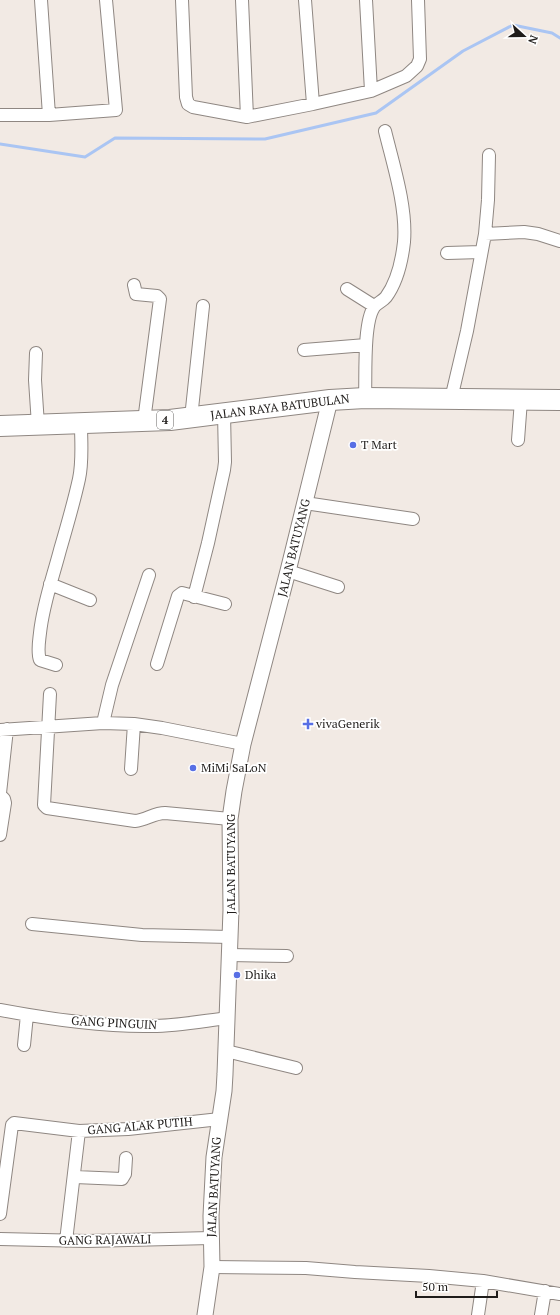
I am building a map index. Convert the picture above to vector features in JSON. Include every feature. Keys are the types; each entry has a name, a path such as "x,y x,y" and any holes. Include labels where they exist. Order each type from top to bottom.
{"highway":[{"name":"JALAN RAYA BATUBULAN","path":"0,426 81,424 191,418 330,400 365,398 560,400"}],"street":[{"path":"41,0 49,115"},
{"path":"0,115 49,115 116,110 106,0"},
{"path":"182,0 186,97 188,104 193,107 247,117 371,91 406,76 417,66 420,58 418,0"},
{"path":"242,0 247,117"},
{"path":"305,0 312,104"},
{"path":"366,0 371,91"},
{"path":"365,398 366,345 369,319 374,306 385,298 391,289 397,274 404,241 404,223 398,184 385,131"},
{"path":"451,398 467,331 485,234 488,200 489,155"},
{"path":"485,234 524,232 538,234 560,241"},
{"path":"447,253 482,252"},
{"path":"134,285 136,294 157,296 160,299 144,421"},
{"path":"347,289 374,306"},
{"path":"191,418 204,306"},
{"path":"304,350 366,345"},
{"path":"36,353 35,380 38,424"},
{"name":"JALAN BATUYANG","path":"205,1315 212,1266 212,1178 216,1138 224,1091 228,1018 232,894 230,819 243,744 288,571 330,400"},
{"path":"518,440 521,400"},
{"path":"194,597 208,543 224,470 224,413"},
{"path":"56,665 40,660 38,655 42,616 80,478 82,462 81,424"},
{"path":"305,503 413,519"},
{"path":"288,571 338,587"},
{"path":"103,723 112,685 149,575"},
{"path":"50,584 90,600"},
{"path":"157,664 178,596 182,594 225,604"},
{"path":"50,694 44,805 47,808 136,821 165,812 230,819"},
{"path":"0,832 5,803 0,794 3,729 103,723 134,724 243,744"},
{"path":"131,769 134,724"},
{"path":"32,924 142,935 230,937"},
{"path":"230,955 287,956"},
{"name":"GANG PINGUIN","path":"0,1010 27,1015 120,1025 152,1026 228,1018"},
{"path":"24,1045 27,1015"},
{"path":"226,1051 296,1068"},
{"name":"GANG ALAK PUTIH","path":"0,1214 13,1124 17,1122 79,1132 128,1129 220,1119"},
{"path":"66,1241 75,1177 79,1132"},
{"path":"75,1177 122,1179 125,1174 126,1158"},
{"name":"GANG RAJAWALI","path":"0,1240 66,1241 211,1238"},
{"path":"212,1266 306,1268 483,1280 560,1294"},
{"path":"478,1315 483,1280"},
{"path":"541,1315 545,1291"}],"waterway":[{"path":"0,144 85,157 115,138 265,139 376,113 463,51 513,25 552,33 560,38"}],"place":[{"name":"T Mart","path":"353,445"},
{"name":"vivaGenerik","path":"308,724"},
{"name":"MiMi SaLoN","path":"193,768"},
{"name":"Dhika","path":"237,975"}]}
